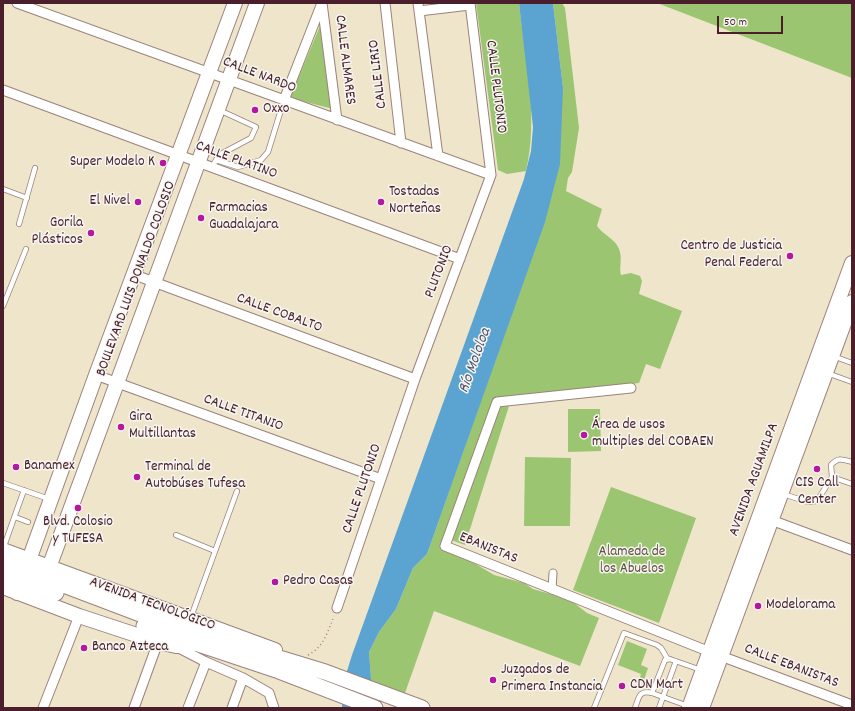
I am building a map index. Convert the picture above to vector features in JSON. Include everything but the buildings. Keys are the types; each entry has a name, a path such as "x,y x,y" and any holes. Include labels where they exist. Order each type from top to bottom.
{"highway":[{"name":"AVENIDA TECNOLÓGICO","path":"3,562 23,576"},
{"name":"AVENIDA TECNOLÓGICO","path":"3,574 23,576 164,623 325,672 422,708"},
{"name":"AVENIDA TECNOLÓGICO","path":"43,583 193,644 279,671 375,708"}],"main road":[{"name":"BOULEVARD LUIS DONALDO COLOSIO","path":"23,576 68,450 235,3"},
{"name":"BOULEVARD LUIS DONALDO COLOSIO","path":"43,583 154,283 209,163 218,110 228,79 257,3"},
{"name":"AVENIDA AGUAMILPA","path":"694,707 772,520 775,492 852,263"},
{"name":"AVENIDA AGUAMILPA","path":"694,707 703,671 715,654 753,533 775,492 826,373 852,302"},
{"path":"68,450 89,458"},
{"path":"753,533 772,520"},
{"name":"AVENIDA TECNOLÓGICO","path":"3,549 23,576 43,583 191,619 283,653 299,664"},
{"name":"AVENIDA TECNOLÓGICO","path":"3,587 23,576"},
{"name":"AVENIDA TECNOLÓGICO","path":"43,583 79,616 158,642 176,646 193,644"}],"street":[{"name":"CALLE NARDO","path":"17,3 491,175"},
{"path":"42,12 45,3"},
{"path":"284,100 322,3"},
{"name":"CALLE ALMARES","path":"322,3 337,120"},
{"name":"CALLE LIRIO","path":"385,3 401,143"},
{"path":"438,156 419,7 470,4"},
{"name":"CALLE PLUTONIO","path":"470,4 491,175"},
{"name":"CALLE PLATINO","path":"3,90 179,155 209,163 460,259"},
{"name":"PLUTONIO","path":"415,378 491,175"},
{"name":"CALLE COBALTO","path":"134,275 415,378"},
{"name":"CALLE TITANIO","path":"96,375 381,479"},
{"name":"CALLE PLUTONIO","path":"337,608 415,378"},
{"name":"EBANISTAS","path":"631,388 497,402 446,546 552,590 715,654"},
{"path":"772,520 852,550"},
{"path":"552,573 552,590"},
{"path":"43,708 79,616"},
{"path":"134,708 158,642"},
{"path":"176,646 206,662 243,678 269,693 274,708"},
{"name":"CALLE EBANISTAS","path":"715,654 852,705"},
{"path":"188,708 206,662"},
{"path":"232,708 243,678"}],"lane":[{"path":"209,163 238,167 261,160 268,152 284,100"},
{"path":"209,163 219,155 251,138 256,127 218,110"},
{"path":"19,224 35,168"},
{"path":"3,189 27,198"},
{"path":"3,306 26,249"},
{"path":"832,356 852,363"},
{"path":"826,373 852,382"},
{"path":"775,492 808,502 817,500 832,477 831,466 836,460 842,458 852,462"},
{"path":"832,477 852,484"},
{"path":"3,483 50,500"},
{"path":"3,549 24,490"},
{"path":"191,619 237,491"},
{"path":"15,517 28,522"},
{"path":"176,535 215,551"},
{"path":"594,708 624,633 659,646 670,659 703,671"},
{"path":"652,693 665,660 670,659"},
{"path":"659,708 676,661"},
{"path":"635,708 640,694 643,692 652,693 694,707"}],"green space":[{"path":"476,3 519,3 530,87 531,109 530,151 526,171 507,174 498,170"},
{"path":"553,3 562,3 565,8 579,128 572,172 568,178 566,191 602,209 597,226 616,244 618,248 621,255 621,275 631,273 640,276 642,281 639,294 682,311 660,369 646,364 639,383 500,399 446,546 494,575 524,583 533,589 574,603 587,613 599,618 580,666 434,611 405,693 371,681 369,652 379,632 396,609 413,568 427,554 510,319 563,88"},
{"path":"657,3 852,3 852,78"},
{"path":"322,21 333,109 290,98"},
{"path":"509,406 465,545 451,540 497,407"},
{"name":"Área de usos multiples del COBAEN","path":"568,409 600,409 601,451 568,452"},
{"path":"525,457 571,458 570,526 524,526"},
{"name":"Alameda de los Abuelos","path":"611,487 696,518 659,623 573,590"},
{"path":"627,641 647,649 641,665 648,668 643,683 639,681 641,674 618,665"}],"water":[{"name":"Río Mololoa","path":"519,3 553,3 563,88 560,164 545,222 427,554 413,568 396,609 379,632 369,652 374,700 373,708 342,708 343,684 352,655 524,179 531,151 533,127"}],"place":[{"name":"Oxxo","path":"255,110"},
{"name":"Super Modelo K","path":"163,163"},
{"name":"El Nivel","path":"138,202"},
{"name":"Tostadas Norteñas","path":"381,202"},
{"name":"Farmacias Guadalajara","path":"201,218"},
{"name":"Gorila Plásticos","path":"91,233"},
{"name":"Centro de Justicia Penal Federal","path":"790,256"},
{"name":"Gira Multillantas","path":"121,427"},
{"name":"Área de usos multiples del COBAEN","path":"584,435"},
{"name":"Banamex","path":"16,467"},
{"name":"CIS Call Center","path":"817,469"},
{"name":"Terminal de Autobúses Tufesa","path":"137,477"},
{"name":"Blvd. Colosio y TUFESA","path":"78,508"},
{"name":"Pedro Casas","path":"275,582"},
{"name":"Modelorama","path":"758,606"},
{"name":"Banco Azteca","path":"84,648"},
{"name":"Juzgados de Primera Instancia","path":"493,680"},
{"name":"CDN Mart","path":"622,686"}]}
